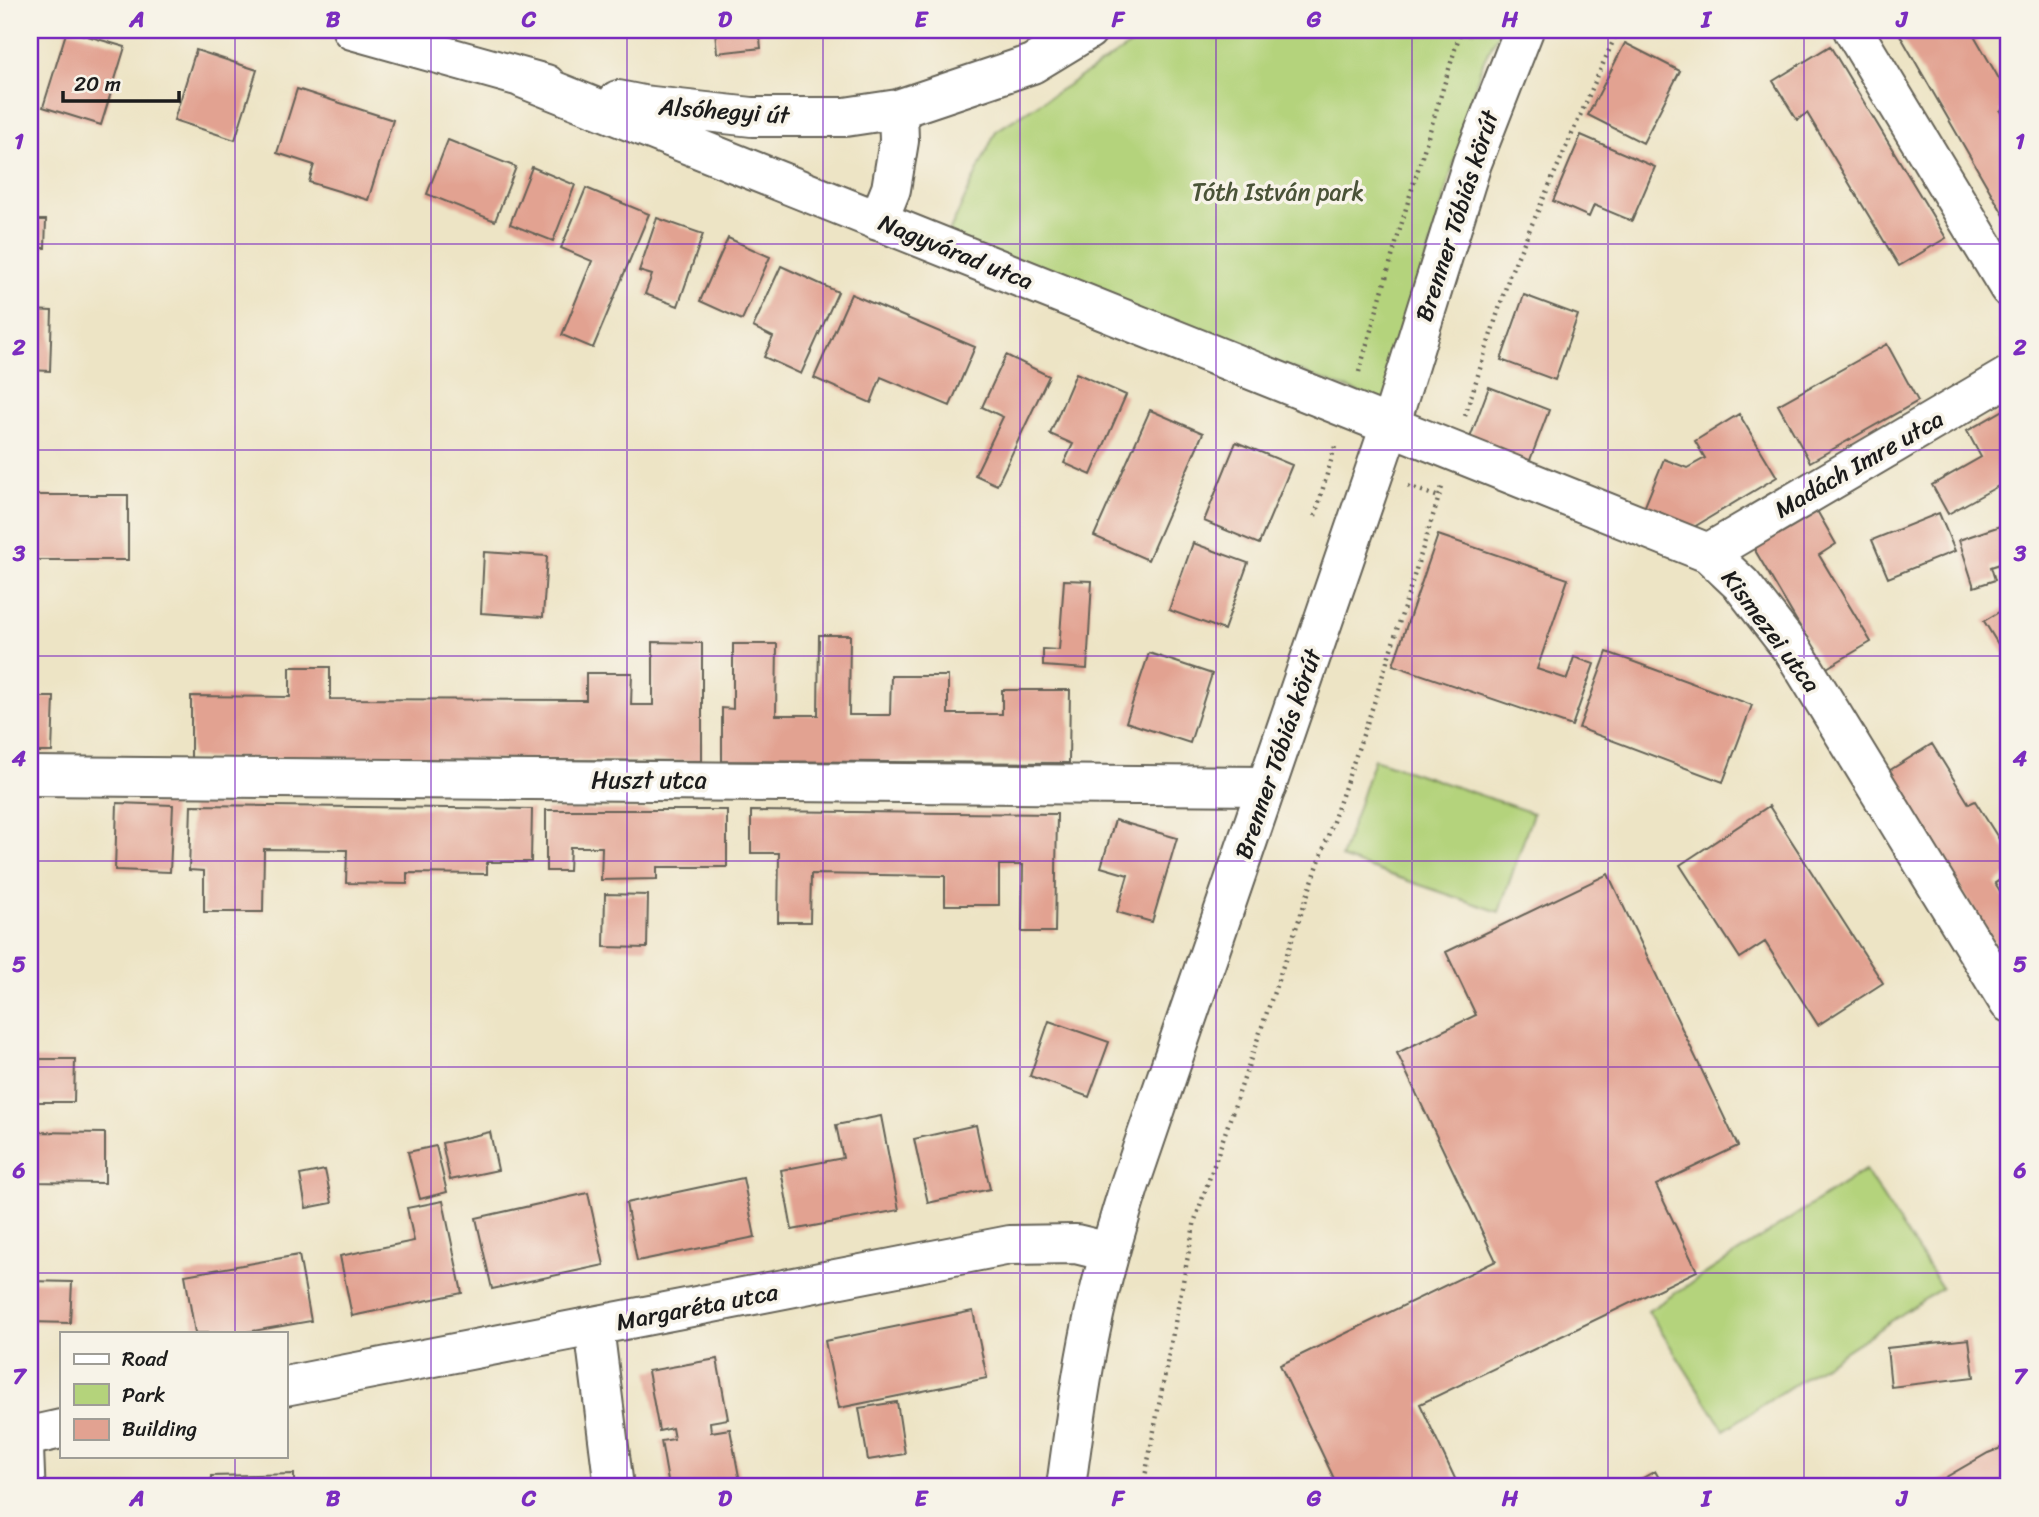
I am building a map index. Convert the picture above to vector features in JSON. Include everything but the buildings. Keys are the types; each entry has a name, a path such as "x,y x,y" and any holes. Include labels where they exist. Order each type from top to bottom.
{"street":[{"name":"Alsóhegyi út","path":"352,30 522,78 643,105 752,117 845,117 898,109 1032,64 1088,30"},
{"name":"Brenner Tóbiás körút","path":"1066,1487 1091,1329 1109,1252 1130,1184 1390,426 1472,163 1524,30"},
{"path":"1853,30 2009,288"},
{"name":"Nagyvárad utca","path":"522,78 1390,426"},
{"path":"878,221 891,189 899,141 898,109"},
{"name":"Madách Imre utca","path":"1708,552 2009,376"},
{"name":"Kismezei utca","path":"1390,426 1708,552 1742,585 1794,652 2009,1003"},
{"name":"Huszt utca","path":"30,776 1268,786"},
{"name":"Margaréta utca","path":"287,1387 1010,1245 1076,1244 1109,1252"},
{"path":"594,1327 614,1487"}],"lane":[{"path":"36,1487 41,1433"}],"path":[{"path":"1331,458 1364,357 1461,30"},
{"path":"1143,1487 1195,1220 1374,703 1510,274 1618,30"}],"green space":[{"name":"Tóth István park","path":"1154,30 1500,30 1482,64 1386,403 945,241 996,131"},
{"path":"1374,759 1533,813 1499,912 1341,858"},
{"path":"1865,1170 1942,1288 1724,1430 1648,1311"}]}
